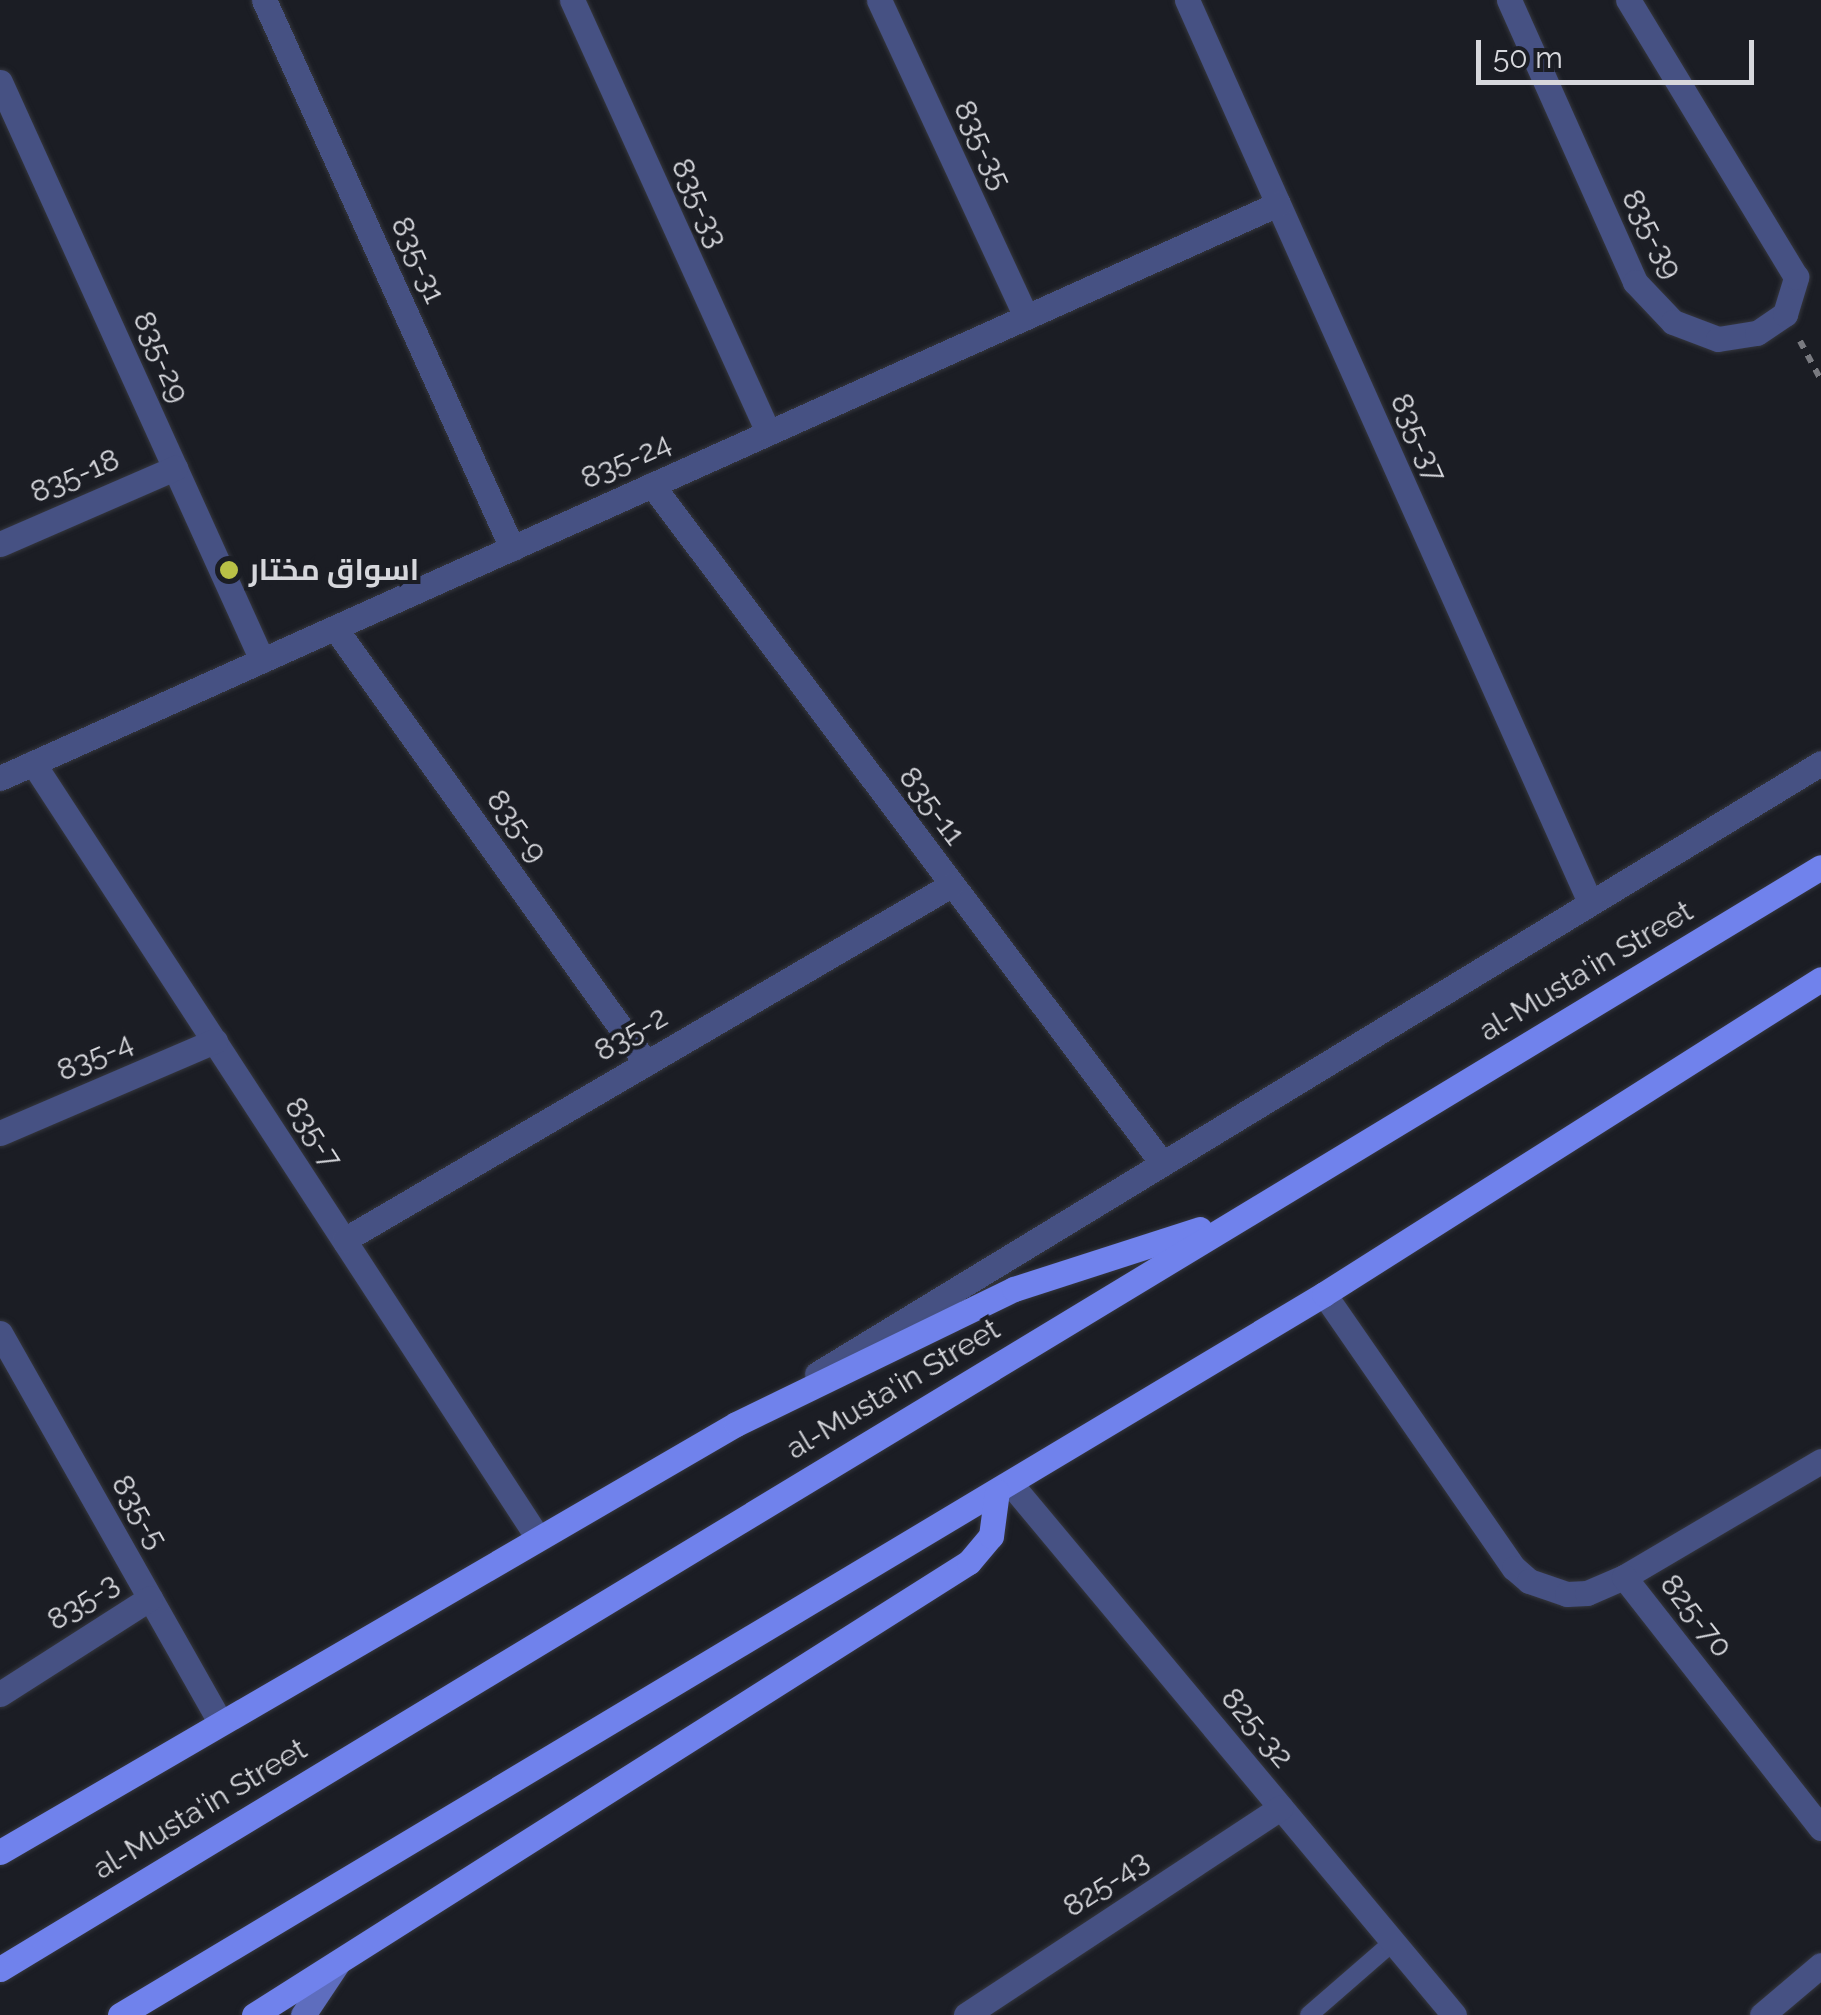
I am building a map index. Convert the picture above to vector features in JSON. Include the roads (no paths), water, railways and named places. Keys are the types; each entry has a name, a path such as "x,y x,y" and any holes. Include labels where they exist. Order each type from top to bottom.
{"main road":[{"name":"al-Musta'in Street","path":"0,1969 1821,868"},
{"path":"120,2015 1324,1294 1821,979"},
{"path":"0,1852 736,1424 1014,1289 1238,1217"},
{"path":"254,2015 969,1562 992,1536 1003,1487"},
{"path":"304,2015 337,1964"}],"street":[{"name":"835-31","path":"264,0 512,548"},
{"name":"835-33","path":"572,0 768,433"},
{"name":"835-35","path":"879,0 1026,317"},
{"name":"835-37","path":"1187,0 1590,902"},
{"name":"835-39","path":"1509,0 1616,246 1654,307 1673,322 1718,340 1757,334 1785,314 1796,277 1628,0"},
{"name":"835-29","path":"0,82 262,660"},
{"name":"835-24","path":"0,778 1278,204"},
{"name":"835-18","path":"0,544 175,468"},
{"name":"835-11","path":"652,485 1162,1163"},
{"name":"835-9","path":"335,628 646,1063"},
{"name":"835-7","path":"34,762 538,1538"},
{"path":"736,1424 1821,762"},
{"name":"835-2","path":"344,1240 951,885"},
{"name":"835-4","path":"0,1133 215,1041"},
{"path":"1324,1294 1514,1568 1530,1581 1567,1594 1587,1593 1624,1577"},
{"name":"835-5","path":"0,1333 221,1723"},
{"name":"825-70","path":"1821,1461 1624,1577 1821,1828"},
{"name":"825-32","path":"1003,1487 1454,2015"},
{"name":"835-3","path":"0,1694 150,1598"},
{"name":"825-43","path":"966,2015 1281,1808"},
{"path":"1762,2015 1821,1965"}],"lane":[{"path":"1309,2015 1393,1942"}],"place":[{"name":"اسواق مختار","path":"229,570"}]}
